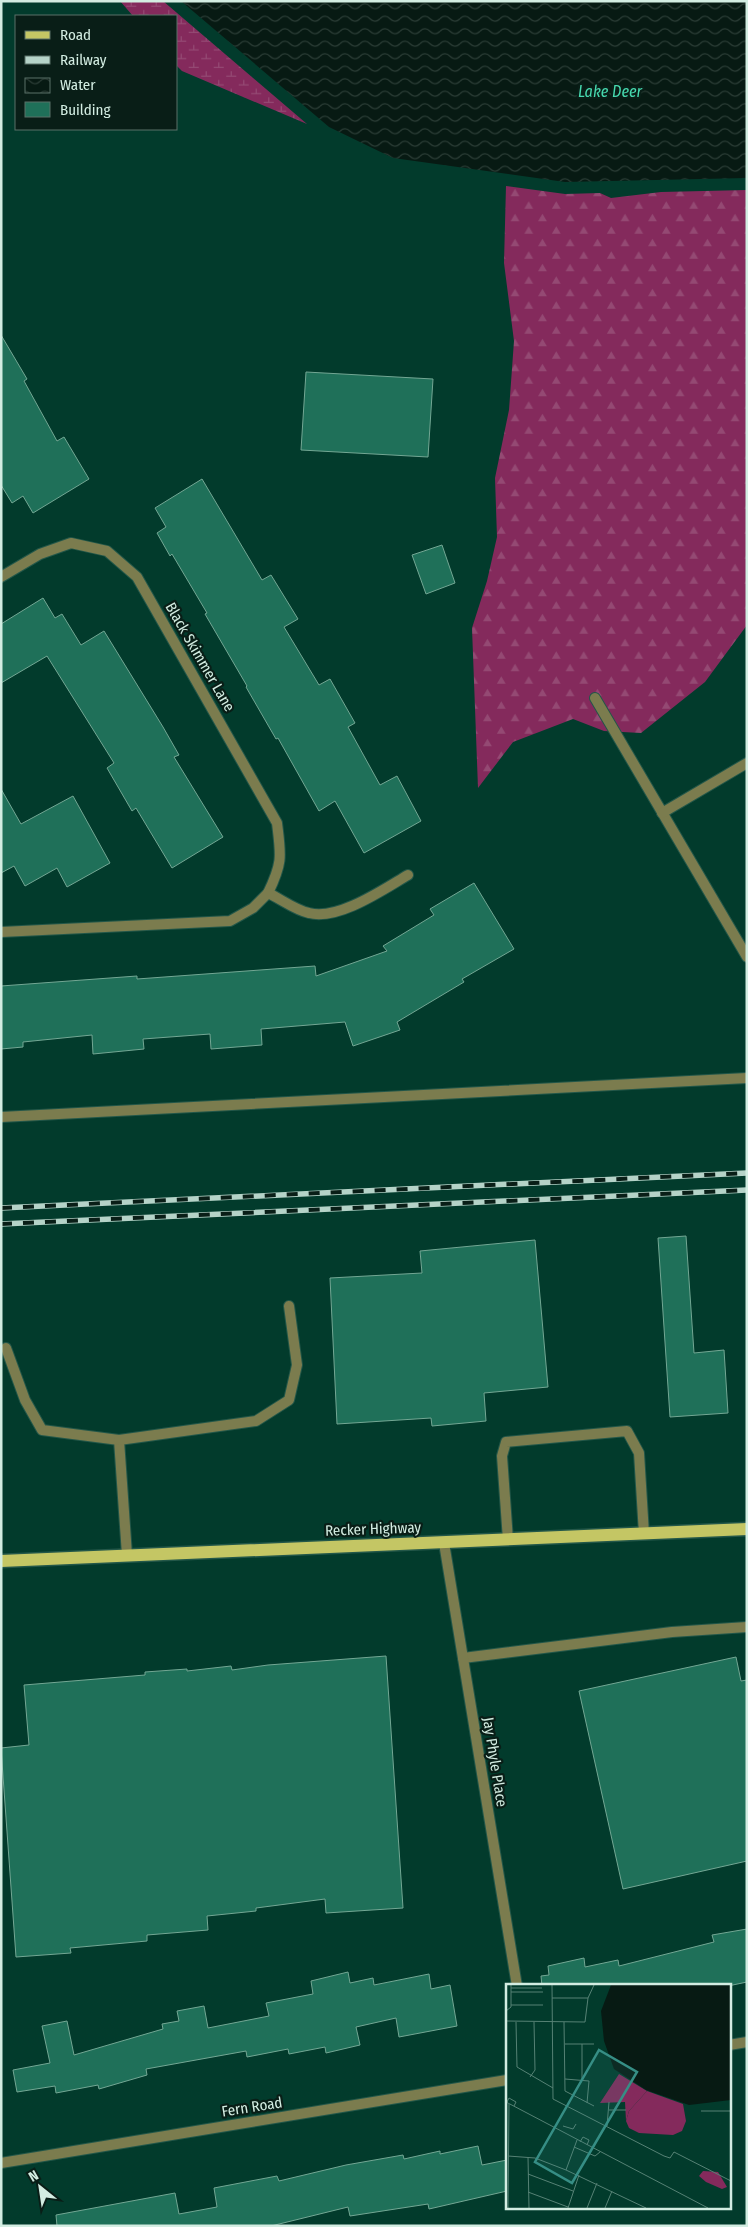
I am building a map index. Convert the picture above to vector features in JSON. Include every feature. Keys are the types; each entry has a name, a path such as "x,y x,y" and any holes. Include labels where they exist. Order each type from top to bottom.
{"main road":[{"name":"Recker Highway","path":"1,1562 747,1529"}],"street":[{"name":"Black Skimmer Lane","path":"1,577 40,554 71,543 107,551 136,577 277,823 281,859 268,893 253,908 230,921 1,932"},
{"path":"595,698 747,957"},
{"path":"662,813 747,763"},
{"path":"268,893 310,914 330,912 360,904 408,875"},
{"path":"1,1117 747,1078"},
{"path":"6,1348 25,1400 42,1430 119,1440 256,1421 289,1400 297,1365 289,1306"},
{"path":"508,1540 502,1456 506,1442 627,1430 639,1452 644,1534"},
{"path":"119,1440 127,1555"},
{"name":"Jay Phyle Place","path":"444,1543 517,1984"},
{"path":"463,1658 672,1632 747,1627"},
{"path":"730,2045 747,2042"},
{"name":"Fern Road","path":"1,2164 506,2080"}],"green space":[{"path":"120,1 163,1 307,124 182,71 178,67 178,15 132,15"},
{"path":"506,186 565,194 600,193 611,198 661,192 747,190 747,625 705,682 641,733 604,731 573,719 513,742 478,788 472,628 487,581 497,537 495,478 509,410 514,341 504,263"}],"water":[{"name":"Lake Deer","path":"181,1 747,1 747,178 565,182 393,158 329,127"}],"building":[{"path":"1,335 27,379 24,381 57,441 64,437 89,479 33,513 23,496 12,503 1,485"},
{"path":"306,372 433,379 428,457 301,450"},
{"path":"202,479 262,580 271,575 298,619 284,627 319,685 330,679 355,723 348,727 380,785 397,776 421,821 364,853 335,801 319,811 278,738 276,739 246,687 205,614 207,613 172,554 170,556 157,533 166,527 155,508"},
{"path":"442,545 455,583 426,594 412,555"},
{"path":"43,598 55,618 62,614 81,645 104,631 163,727 179,755 174,757 223,837 172,868 136,808 132,811 107,768 114,763 47,656 1,683 1,624"},
{"path":"1,789 21,824 73,796 110,863 67,887 57,868 25,886 14,866 1,873"},
{"path":"474,883 514,949 462,979 464,982 397,1022 400,1030 353,1046 345,1022 261,1029 262,1045 211,1049 210,1034 143,1039 144,1049 93,1054 92,1035 23,1042 23,1047 1,1049 1,986 137,976 137,979 315,966 316,976 387,951 383,946 434,915 430,909"},
{"path":"686,1236 694,1353 724,1350 728,1413 670,1417 658,1238"},
{"path":"535,1240 548,1387 484,1393 486,1421 432,1426 431,1418 337,1424 330,1278 422,1273 420,1251"},
{"path":"386,1656 403,1908 326,1913 325,1899 256,1908 256,1911 207,1916 208,1930 147,1935 147,1941 70,1948 71,1953 16,1957 1,1748 29,1745 24,1685 145,1675 145,1672 187,1669 187,1671 231,1666 232,1670 268,1665"},
{"path":"736,1657 741,1681 747,1680 747,1861 623,1889 579,1691"},
{"path":"747,1929 747,1982 730,1986 730,1984 542,1984 541,1976 549,1975 548,1966 584,1958 585,1967 618,1960 619,1966 714,1942 712,1935"},
{"path":"348,1972 350,1983 373,1978 374,1985 429,1974 431,1989 450,1985 457,2026 399,2037 396,2018 356,2027 360,2045 326,2053 325,2047 289,2054 288,2049 247,2057 246,2051 146,2069 147,2075 99,2089 98,2085 56,2093 55,2086 17,2092 13,2070 50,2063 42,2026 67,2021 74,2055 163,2029 162,2024 179,2021 177,2011 204,2006 208,2028 269,2016 266,2003 313,1994 311,1981"},
{"path":"478,2146 482,2165 506,2160 506,2191 429,2209 428,2204 350,2216 348,2207 271,2226 57,2226 56,2215 175,2193 179,2214 217,2207 214,2188 277,2176 279,2181 346,2165 403,2155 404,2159 440,2151 440,2154"}],"railway":[{"path":"1,1208 747,1173"},
{"path":"1,1224 747,1190"}]}
